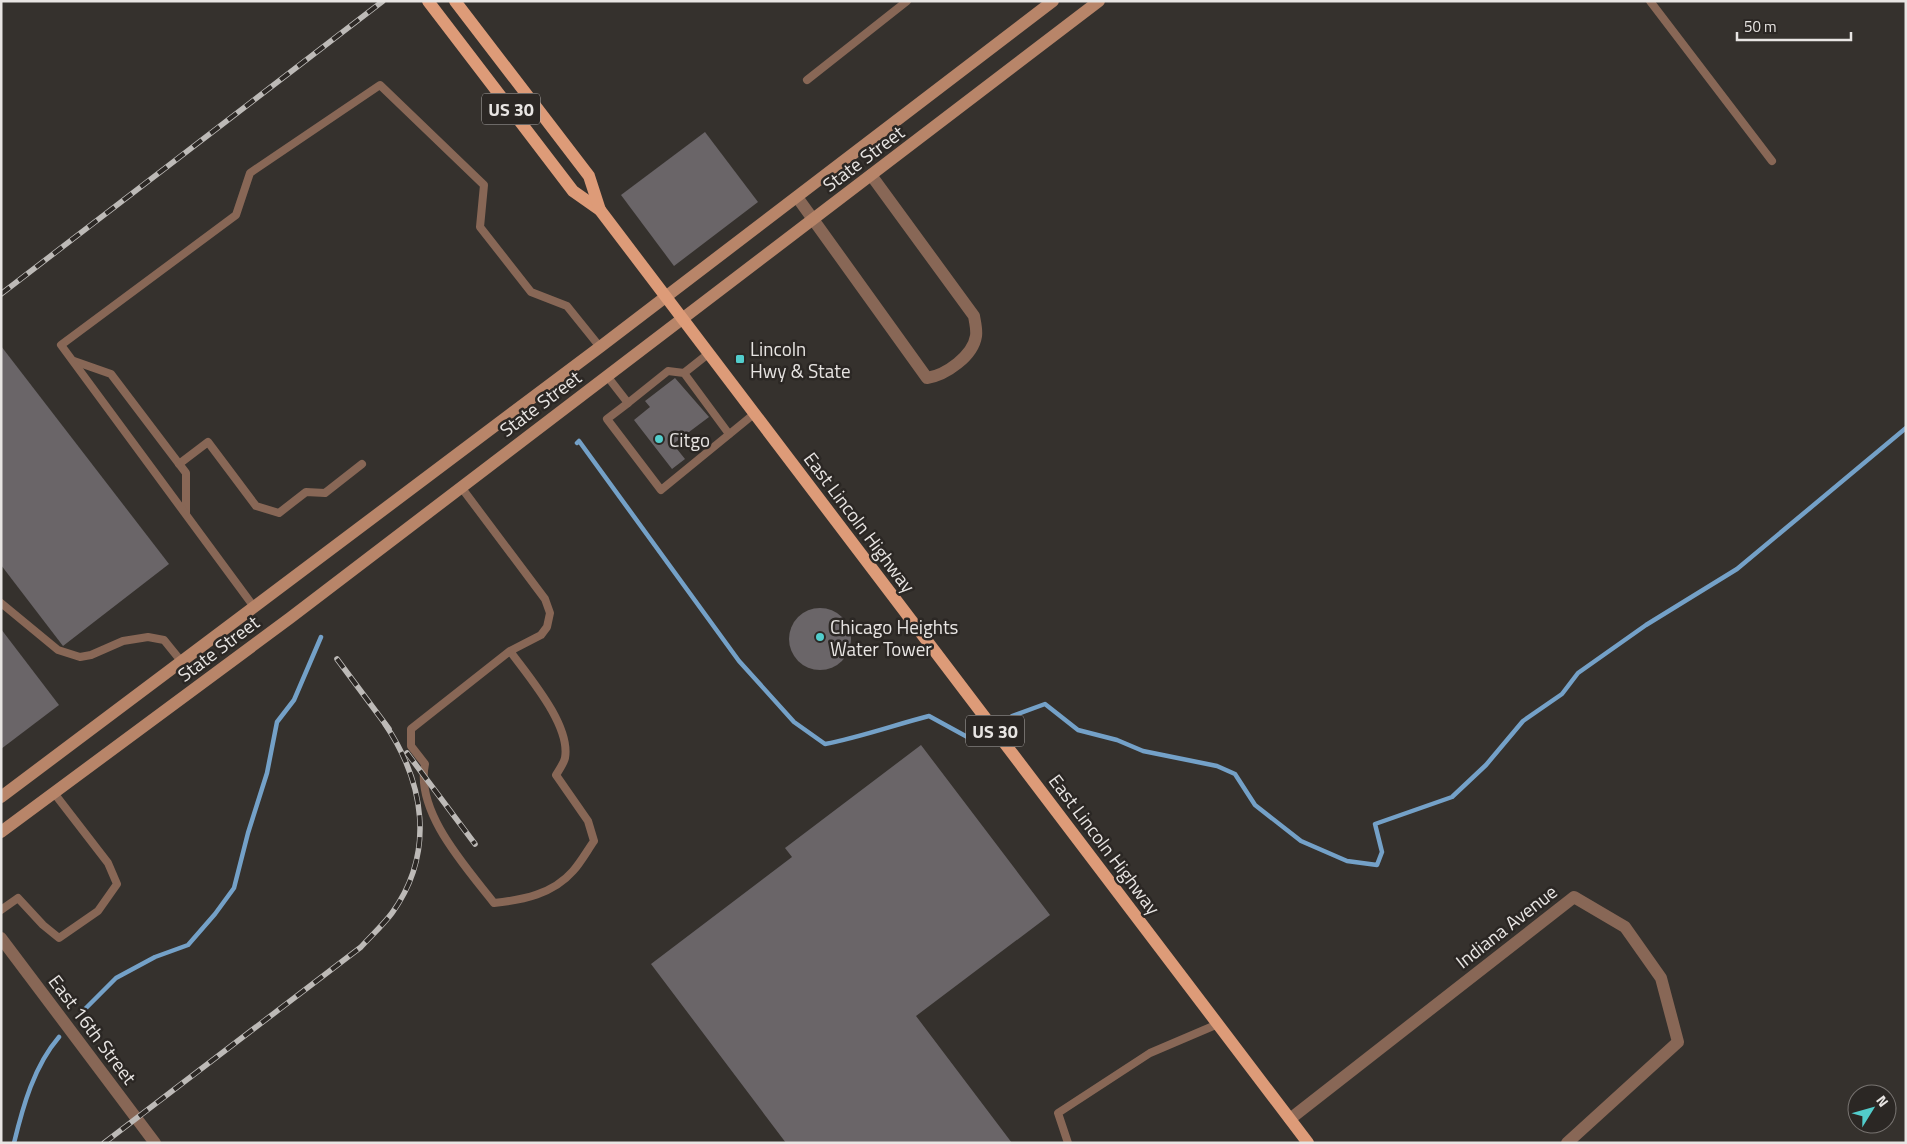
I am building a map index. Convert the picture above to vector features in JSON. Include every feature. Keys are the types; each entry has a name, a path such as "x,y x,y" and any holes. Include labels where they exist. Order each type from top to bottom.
{"main road":[{"name":"East Lincoln Highway","path":"428,1 573,190 600,210 1308,1143"},
{"name":"East Lincoln Highway","path":"455,1 589,176 600,210"}],"street":[{"name":"State Street","path":"1,797 600,347 1053,1"},
{"name":"State Street","path":"1,832 290,618 1099,1"},
{"path":"798,197 927,378 939,376 969,353 976,336 974,316 871,175"},
{"name":"Indiana Avenue","path":"1290,1119 1574,897 1625,927 1651,963 1661,978 1678,1042 1567,1143"},
{"name":"East 16th Street","path":"1,938 155,1143"}],"lane":[{"path":"807,80 907,1"},
{"path":"1650,1 1772,161"},
{"path":"254,607 61,345 212,230 236,215 250,173 380,85 484,185 480,228 531,292 567,306 600,347"},
{"path":"684,374 708,354"},
{"path":"74,361 111,374 186,473 186,514"},
{"path":"729,434 684,374 668,371 607,420 661,490 754,414"},
{"path":"607,376 628,403"},
{"path":"179,464 208,442 256,506 279,513 306,492 325,493 362,464"},
{"path":"461,487 545,598 550,613 547,627 541,635 510,651 411,729 411,746 425,764 423,788 430,808 466,866 494,903 525,900 545,892 573,872 594,841 588,820 556,775 565,758 564,742 553,711 510,651"},
{"path":"1,603 58,650 80,657 123,640 148,637 164,640 182,661"},
{"path":"1,910 18,898 43,925 59,938 98,911 117,884 108,863 54,793"},
{"path":"1068,1143 1058,1113 1150,1053 1218,1024"}],"building":[{"path":"705,132 758,202 674,266 621,195"},
{"path":"1,346 169,564 63,646 1,565"},
{"name":"Citgo","path":"675,378 709,417 673,444 685,459 672,469 634,420 650,407 645,401"},
{"name":"Chicago Heights Water Tower","path":"820,608 832,610 842,617 849,627 851,639 849,651 842,661 832,668 820,670 808,668 798,661 791,651 789,639 791,627 798,617 808,610"},
{"path":"1,629 59,705 1,749"},
{"path":"921,745 1050,915 916,1016 1012,1143 786,1143 651,964 792,857 785,848"}],"waterway":[{"path":"1012,716 1045,704 1078,730 1117,740 1143,751 1217,766 1235,774 1255,805 1301,841 1347,861 1377,865 1382,852 1375,824 1452,797 1486,765 1523,721 1562,694 1578,673 1646,625 1737,569 1906,428"},
{"path":"577,443 579,441 739,661 794,722 825,744 929,716 971,739 973,738"},
{"path":"76,1018 116,978 155,957 188,945 215,914 234,888 248,833 267,773 277,722 294,700 321,637"},
{"path":"14,1143 30,1087 50,1048 59,1037"}],"railway":[{"path":"1,294 383,1"},
{"path":"337,659 389,729"},
{"path":"104,1143 361,947 392,913 406,890 415,866 419,842 420,817 409,769 385,724"},
{"path":"407,753 475,844"}],"place":[{"name":"Lincoln Hwy & State","path":"740,359"},
{"name":"Citgo","path":"659,439"},
{"name":"Chicago Heights Water Tower","path":"820,637"}]}
